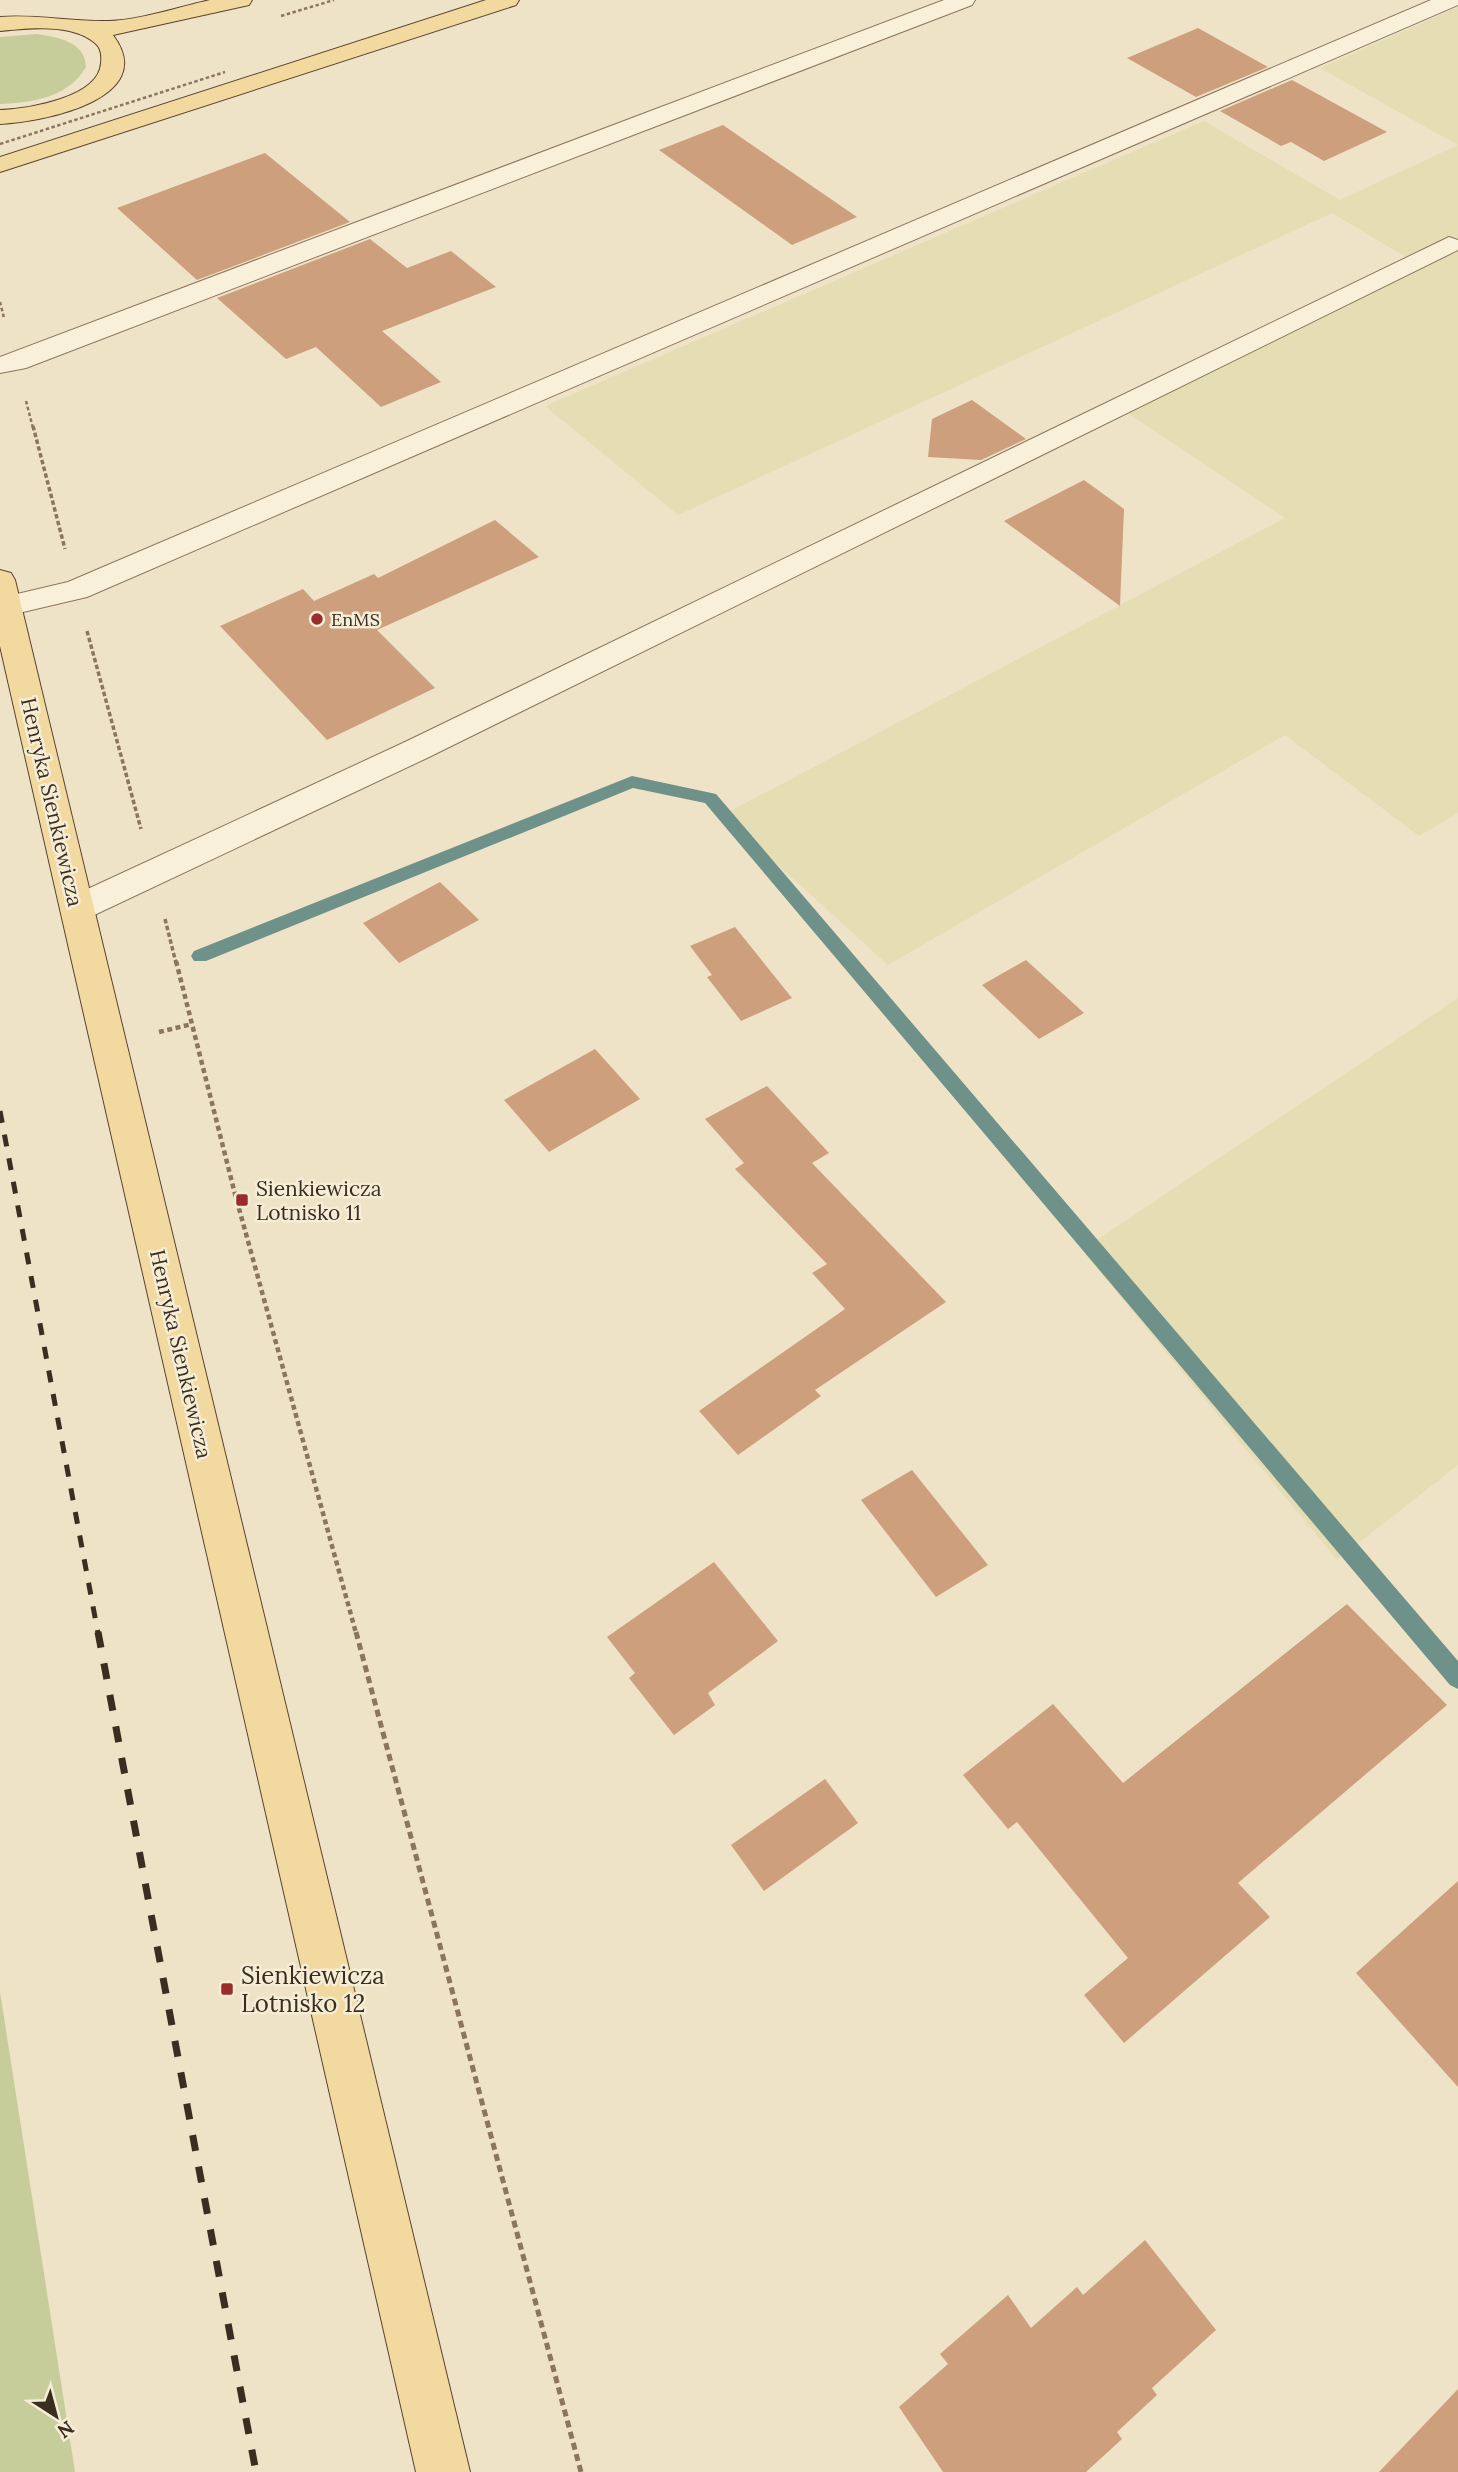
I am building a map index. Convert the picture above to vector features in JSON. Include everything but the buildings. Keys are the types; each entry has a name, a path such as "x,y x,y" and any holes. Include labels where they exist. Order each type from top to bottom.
{"main road":[{"path":"0,24 43,21 81,28 113,28 241,0"},
{"path":"113,65 140,46 255,0"},
{"path":"0,165 233,79 508,0"},
{"path":"0,117 30,115 55,109 95,90 107,78 113,65 113,53 107,42 81,28"},
{"path":"0,129 30,115"},
{"name":"Henryka Sienkiewicza","path":"3,593 443,2472"}],"street":[{"path":"8,363 964,0"},
{"path":"3,593 76,590 1450,0"},
{"path":"78,908 416,750 1449,244"}],"path":[{"path":"0,144 233,79"},
{"path":"0,302 8,363 76,590 153,872 235,1194 323,1508 581,2472"},
{"path":"154,1034 192,1024"}],"shaded area":[{"path":"1458,7 1458,145 1320,68"},
{"path":"1204,121 1340,200 1458,145 1458,813 1419,836 1285,735 888,965 723,815 1285,518 1112,403 1409,259 1332,213 678,515 545,406"},
{"path":"1458,998 1458,1465 1337,1560 1082,1250"}],"green space":[{"path":"36,34 61,39 75,46 81,51 86,67 79,77 60,92 37,100 0,104 0,37"},
{"path":"0,1992 75,2472 0,2472"}],"waterway":[{"path":"200,956 632,782 710,798 1458,1678"}],"railway":[{"path":"0,1111 98,1633"},
{"path":"98,1632 256,2472"}],"place":[{"name":"EnMS","path":"317,619"},
{"name":"Sienkiewicza Lotnisko 11","path":"242,1200"},
{"name":"Sienkiewicza Lotnisko 12","path":"227,1989"}]}
